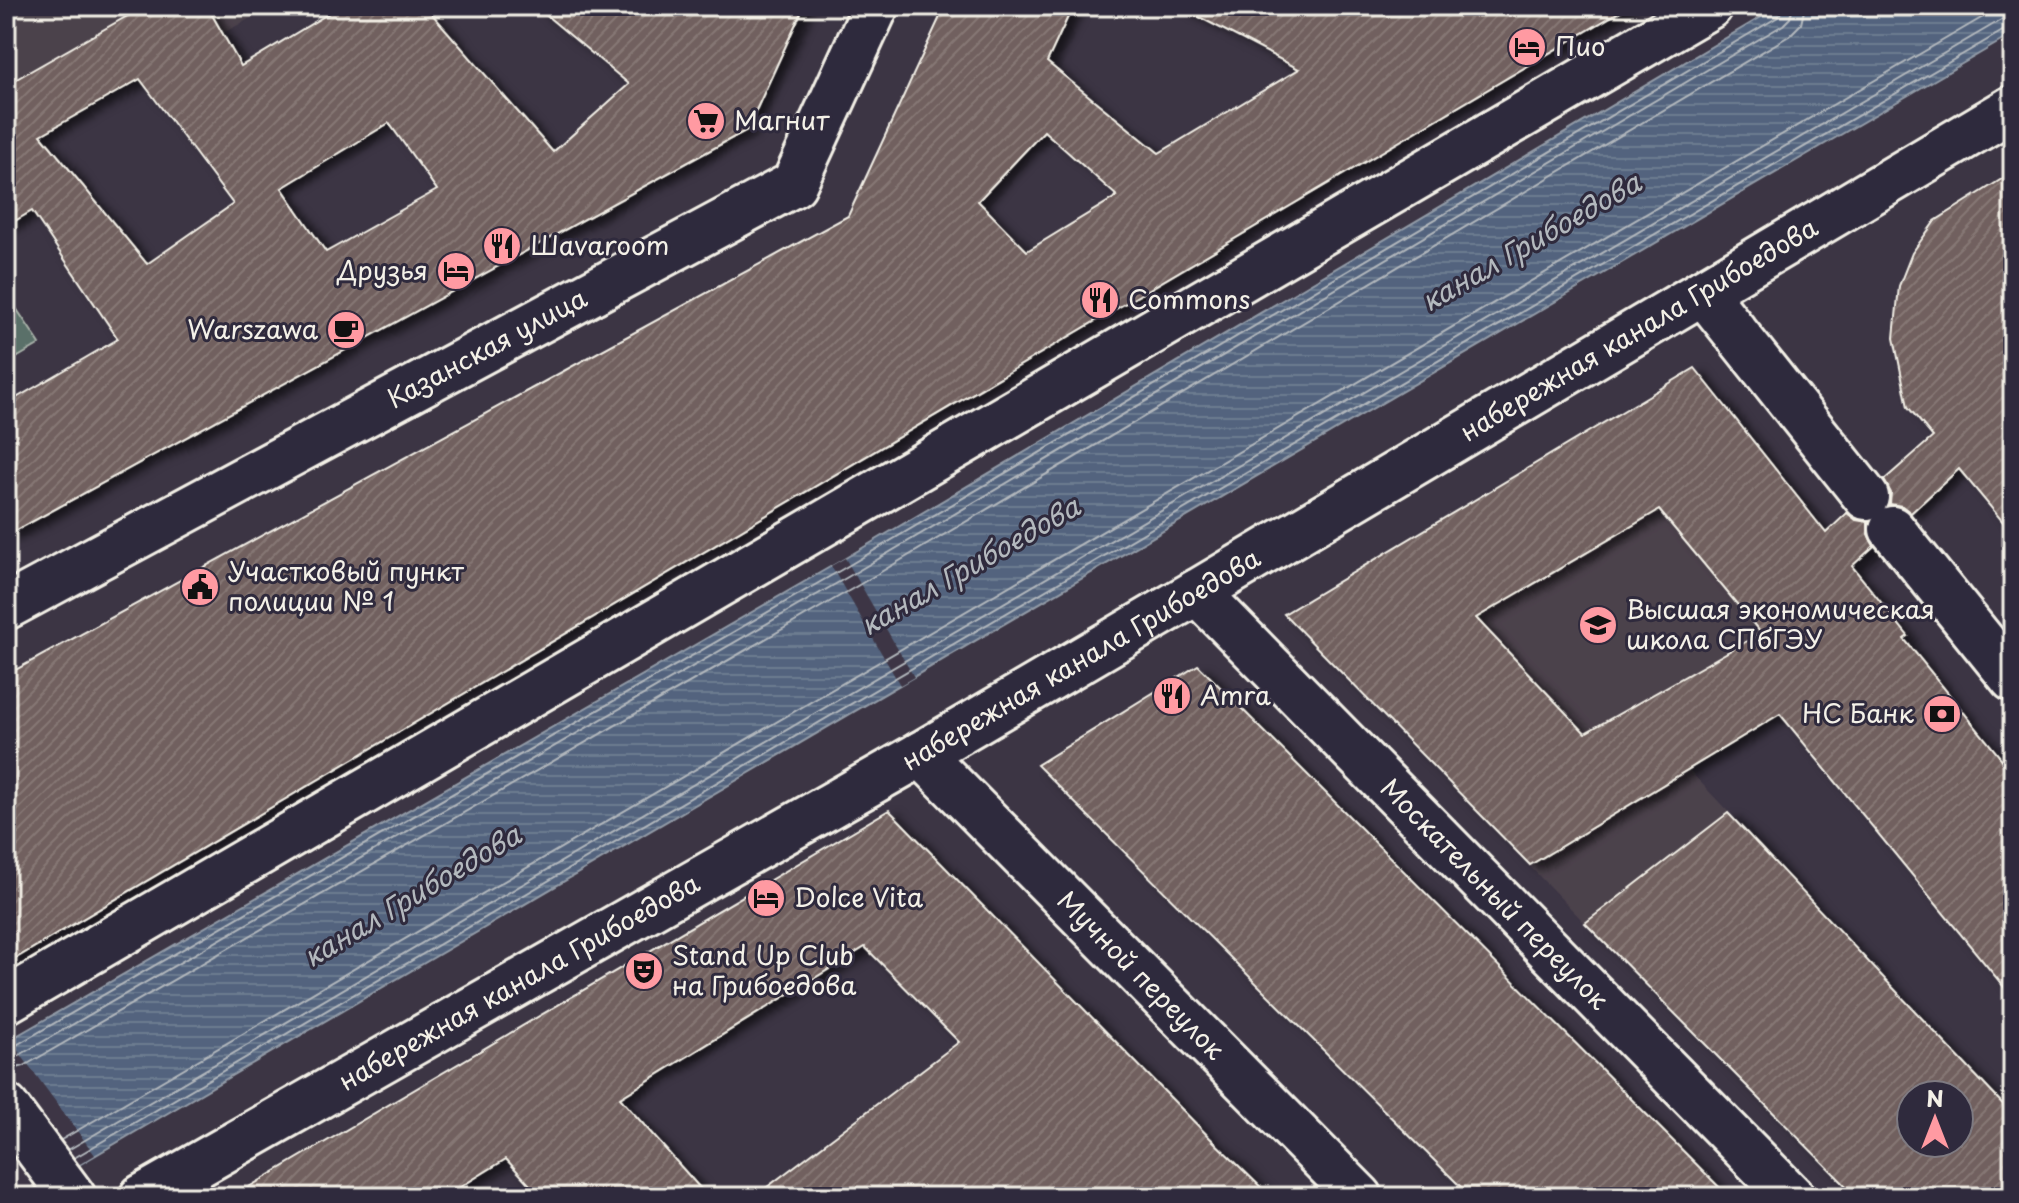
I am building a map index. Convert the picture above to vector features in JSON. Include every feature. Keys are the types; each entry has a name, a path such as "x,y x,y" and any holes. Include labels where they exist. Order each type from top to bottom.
{"street":[{"name":"Казанская улица","path":"6,607 794,184 876,6"},
{"path":"6,1001 1710,6"},
{"name":"набережная канала Грибоедова","path":"142,1197 921,754 2013,108"},
{"path":"1703,292 2013,679"},
{"name":"Москательный переулок","path":"1197,592 1792,1197"},
{"name":"Мучной переулок","path":"921,754 1360,1197"},
{"path":"6,1107 53,1191"},
{"path":"6,1150 53,1191"}],"shaded area":[{"path":"6,6 272,6 6,154"},
{"path":"2013,172 2013,534 1959,470 1852,565 1909,636 1688,769 2013,1115 2013,1197 1857,1197 1284,614 1695,368 1826,532 1933,437 1909,407 1893,337 1899,286 1912,253 1935,221"}],"green space":[{"path":"6,293 40,344 6,364"}],"water":[{"name":"канал Грибоедова","path":"1780,6 2013,6 2013,34 24,1197 6,1197 6,1042 837,563"}],"pier":[{"path":"845,558 914,677 900,685 831,566"},
{"path":"10,1040 95,1155 24,1197 6,1197 6,1042"}],"building":[{"path":"145,6 207,6 241,66 341,6 425,6 553,152 629,84 535,6 804,6 747,130 6,536 6,404 118,339 32,211 6,226 6,85","holes":["140,79 233,204 147,264 41,135","389,123 437,190 326,252 282,188"]},
{"path":"945,6 1073,6 1047,62 1159,153 1299,69 1178,6 1629,6 6,964 6,675 848,216","holes":["1044,131 1117,196 1027,251 978,201"]},
{"path":"2013,172 2013,534 1959,469 1911,513 1902,506 1890,504 1891,493 1884,480 1933,437 1908,407 1894,338 1899,286 1912,253 1935,221"},
{"name":"Высшая экономическая школа СПбГЭУ","path":"1695,368 1826,533 1847,513 1856,520 1868,522 1868,534 1874,546 1852,566 1908,636 1904,639 2013,773 2013,998 1780,714 1530,865 1284,614","holes":["1659,510 1761,633 1585,733 1476,618"]},
{"path":"1198,665 1729,1197 1471,1197 1037,765"},
{"path":"889,810 1271,1197 754,1197 959,1042 865,947 620,1098 708,1197 541,1197 506,1159 444,1197 232,1197"},
{"path":"1728,813 2013,1115 2013,1197 1857,1197 1585,923"}],"place":[{"name":"Пио","path":"1527,47"},
{"name":"Магнит","path":"706,121"},
{"name":"Шavaroom","path":"502,246"},
{"name":"Друзья","path":"456,271"},
{"name":"Commons","path":"1100,300"},
{"name":"Warszawa","path":"346,330"},
{"name":"Участковый пункт полиции № 1","path":"200,587"},
{"name":"Высшая экономическая школа СПбГЭУ","path":"1598,625"},
{"name":"Amra","path":"1172,696"},
{"name":"НС Банк","path":"1942,714"},
{"name":"Dolce Vita","path":"766,898"},
{"name":"Stand Up Club на Грибоедова","path":"644,971"}]}
